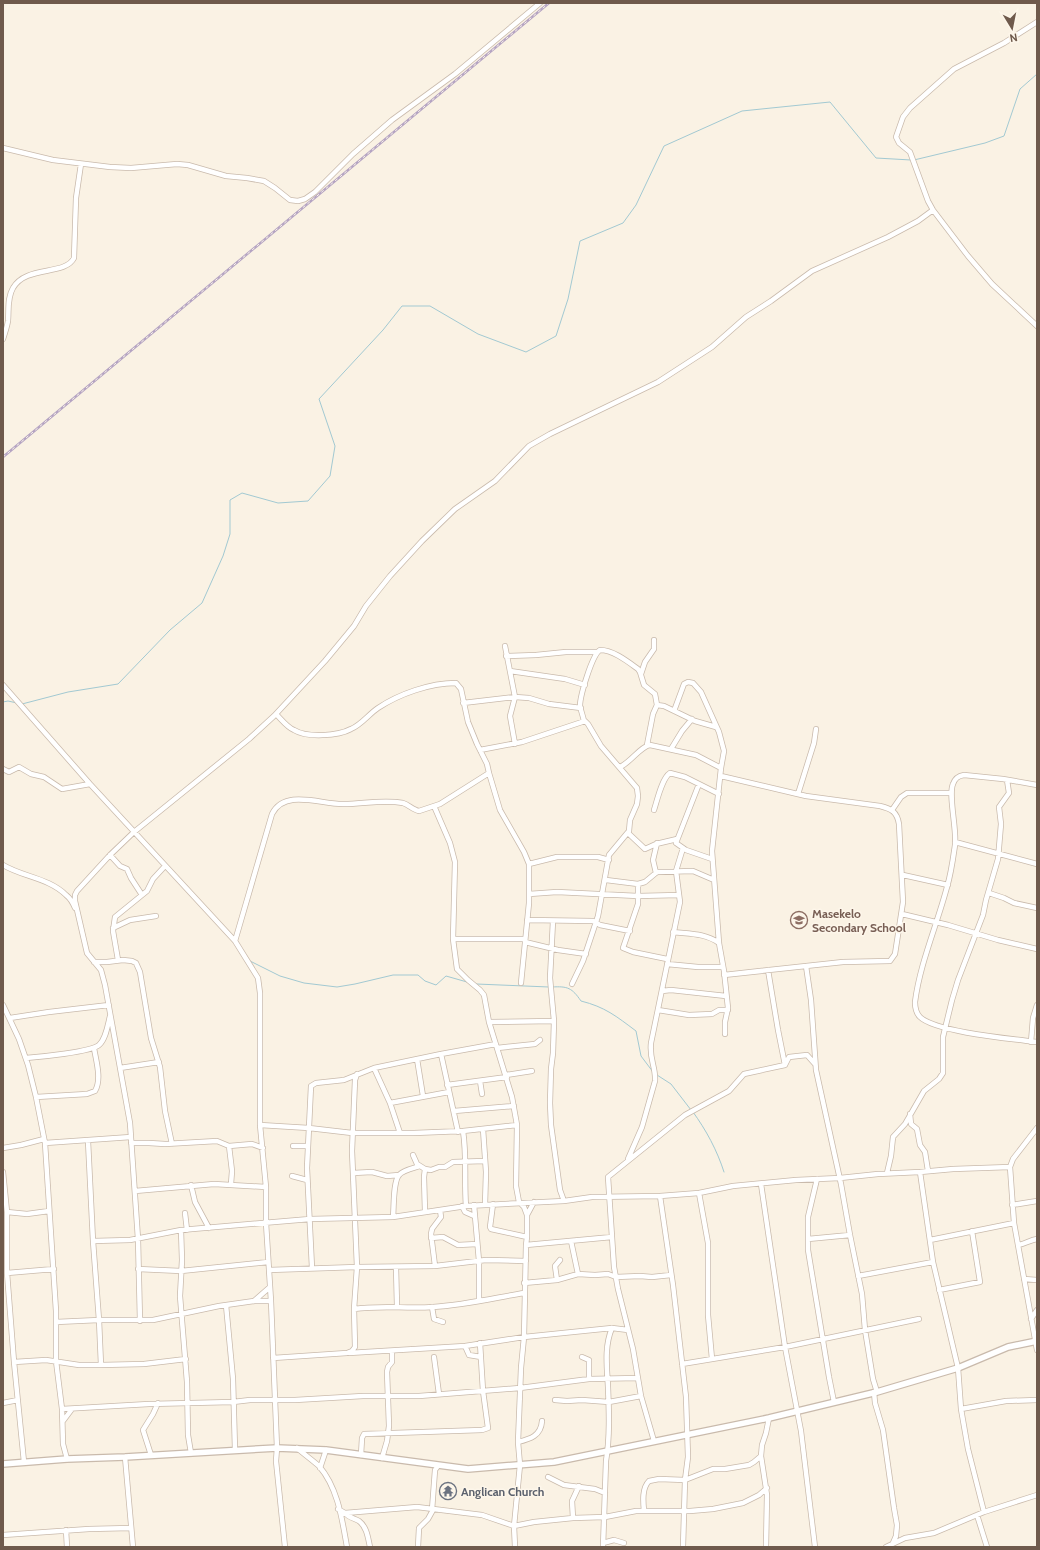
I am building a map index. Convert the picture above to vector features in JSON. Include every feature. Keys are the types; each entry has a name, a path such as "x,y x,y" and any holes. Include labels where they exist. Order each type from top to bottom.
{"street":[{"path":"3,148 54,160 124,168 177,164 188,165 226,176 247,178 264,182 275,188 290,200 305,199 315,192 353,154 385,126 454,74 540,3"},
{"path":"1037,22 1004,43 954,69 914,103 903,117 898,128 897,140 910,152 928,201 968,256 992,284 1037,326"},
{"path":"3,339 7,328 10,296 18,282 26,276 34,273 70,264 74,258 76,198 81,164"},
{"path":"140,1321 138,1239 129,1115 103,976 101,970 87,953 76,909 75,897 77,891 110,855 134,832 249,739 276,714 325,661 354,626 366,606 379,589 422,541 455,510 495,481 529,446 550,434 658,382 712,347 746,317 812,271 918,222 934,210"},
{"path":"641,674 645,662 654,649 654,640"},
{"path":"505,646 515,696 510,716 515,744"},
{"path":"506,656 566,652 597,652 600,650 605,650 617,655 638,669 644,685 656,695 657,705 653,714 647,745 630,761 620,767"},
{"path":"572,984 580,970 596,923 606,880 608,860 612,852 628,833 630,820 637,804 638,792 634,784 601,746 588,724 584,721 581,708 585,685 590,667 597,652"},
{"path":"510,671 565,679 585,685"},
{"path":"674,711 684,684 691,682 701,692 721,738 724,751 712,859 719,943 728,1010 725,1022 725,1034"},
{"path":"276,714 295,731 310,735 325,735 352,729 378,708 424,688 445,683 456,683 460,688 468,722 487,764 500,810 524,852 529,864 529,894 522,983"},
{"path":"3,685 90,784 235,941 255,973 259,986 260,1125 266,1187 266,1222 277,1448 276,1461 285,1547"},
{"path":"463,703 515,696 529,698 549,704 581,708"},
{"path":"657,705 664,706 692,719 716,727"},
{"path":"671,749 682,731 692,719"},
{"path":"480,750 515,744 584,721"},
{"path":"798,794 812,749 816,729"},
{"path":"647,745 696,755 721,768"},
{"path":"3,769 9,772 19,767 31,774 44,778 62,789 90,784"},
{"path":"235,941 272,814 275,808 280,804 303,799 339,804 393,802 408,805 418,812 434,806 489,773"},
{"path":"654,810 668,774 685,777 719,794"},
{"path":"721,776 798,794 829,800 880,806 892,810 898,818 903,875 902,914 895,954 890,961 842,962 724,974"},
{"path":"1037,785 976,776 959,776 953,783 951,793 955,842 948,885 923,964 915,1005 920,1017 945,1028 1037,1042"},
{"path":"887,1173 891,1156 892,1139 896,1132 903,1126 924,1091 939,1079 943,1073 943,1038 955,988 983,915 999,855 1001,824 999,808 1009,794 1007,780"},
{"path":"699,784 677,839 677,844 683,848 712,859"},
{"path":"892,810 901,797 907,793 951,793"},
{"path":"434,806 450,843 455,862 454,939 458,968 464,977 482,992 489,1022 507,1076 517,1125 516,1186 520,1202 527,1215 524,1284 524,1337 518,1442 520,1465 514,1526 514,1547"},
{"path":"628,833 644,848 657,843 677,839"},
{"path":"955,842 1037,864"},
{"path":"656,873 653,860 657,843"},
{"path":"628,1161 642,1128 655,1081 656,1074 650,1057 650,1051 679,907 680,895 676,872 683,848"},
{"path":"110,855 121,867 127,868 131,878 142,895"},
{"path":"529,864 557,857 598,857 608,860"},
{"path":"3,865 13,871 58,888 68,897 76,909"},
{"path":"118,960 113,928 115,916 148,889 154,877 165,866"},
{"path":"606,880 638,884 645,882 656,873 694,871 714,880"},
{"path":"903,875 948,885"},
{"path":"638,884 638,905 630,931 623,947 624,950 698,967 723,967"},
{"path":"529,894 557,892 638,896 680,895"},
{"path":"989,893 1000,896 1014,903 1037,908"},
{"path":"902,914 1037,949"},
{"path":"113,928 130,920 156,916"},
{"path":"527,920 592,921 600,925 630,931"},
{"path":"553,921 550,978 554,1021 550,1113 560,1190 564,1201"},
{"path":"673,932 711,937 719,943"},
{"path":"454,939 525,941 552,948 586,954"},
{"path":"94,962 132,960 137,964 140,972 151,1038 159,1062 165,1111 172,1144"},
{"path":"806,966 811,1000 815,1064 840,1178 863,1305 865,1330 876,1392 875,1403 883,1430 897,1524 896,1536 893,1543"},
{"path":"768,970 785,1065"},
{"path":"662,991 671,990 726,996"},
{"path":"3,1005 10,1018 26,1058 45,1141 54,1269 56,1361 62,1409 63,1444 67,1459"},
{"path":"10,1018 42,1012 109,1005"},
{"path":"1031,1042 1033,1018 1037,1005"},
{"path":"658,1010 689,1015 712,1014 719,1010 728,1010"},
{"path":"26,1058 82,1051 94,1048 102,1042 111,1014"},
{"path":"489,1022 554,1021"},
{"path":"312,1268 307,1180 307,1146 311,1086 316,1083 342,1081 374,1068 441,1054 497,1046 534,1044 540,1040"},
{"path":"36,1097 87,1094 95,1091 98,1073 94,1048"},
{"path":"441,1054 458,1132"},
{"path":"785,1065 788,1057 805,1055 810,1057 815,1064"},
{"path":"417,1059 423,1096"},
{"path":"120,1068 159,1062"},
{"path":"654,1441 641,1396 616,1277 608,1177 685,1115 728,1091 744,1074 785,1065"},
{"path":"374,1068 390,1103 400,1133"},
{"path":"447,1085 532,1071"},
{"path":"347,1353 352,1351 355,1347 354,1309 357,1267 352,1133 355,1080 357,1074"},
{"path":"480,1080 482,1094"},
{"path":"390,1103 449,1092"},
{"path":"454,1111 514,1106"},
{"path":"910,1113 911,1124 917,1129 920,1145 925,1152 928,1171"},
{"path":"260,1125 309,1128 352,1133 458,1132 517,1125"},
{"path":"1037,1128 1013,1159 1010,1167 1014,1223 1037,1350"},
{"path":"483,1129 485,1205"},
{"path":"463,1131 465,1160 464,1206 465,1212 474,1216"},
{"path":"3,1148 45,1141 131,1137"},
{"path":"88,1140 92,1241 99,1320 101,1365"},
{"path":"131,1143 172,1144 217,1142 229,1146 245,1144 263,1148"},
{"path":"229,1146 232,1171 231,1184"},
{"path":"293,1146 307,1146"},
{"path":"413,1154 416,1163 425,1169 432,1170 439,1167 446,1167 452,1162 465,1160 485,1161"},
{"path":"354,1174 372,1172 387,1176 398,1175 420,1166"},
{"path":"92,1241 138,1239 181,1230 266,1222 310,1219 393,1217 474,1205 564,1201 586,1198 660,1196 699,1193 733,1186 887,1173 1010,1167"},
{"path":"425,1169 425,1212"},
{"path":"3,1172 7,1212 5,1245 7,1273 24,1462"},
{"path":"920,1172 933,1262 939,1290 947,1315 958,1368 961,1409 970,1458 984,1512"},
{"path":"393,1217 395,1187 398,1175"},
{"path":"292,1176 307,1180"},
{"path":"817,1179 808,1217 808,1239 811,1271 834,1402"},
{"path":"135,1191 191,1185 231,1184 266,1187"},
{"path":"761,1184 785,1347 798,1411 815,1547"},
{"path":"191,1185 195,1202 209,1228"},
{"path":"699,1193 708,1243 708,1315 712,1359"},
{"path":"660,1196 682,1364 688,1434 688,1457 685,1480 684,1547"},
{"path":"1012,1205 1037,1201"},
{"path":"527,1215 534,1202"},
{"path":"493,1204 490,1226 492,1229 527,1237"},
{"path":"474,1205 479,1261 480,1301"},
{"path":"435,1266 431,1231 441,1217 440,1210"},
{"path":"7,1212 28,1214 49,1211"},
{"path":"185,1213 187,1230"},
{"path":"930,1240 1014,1223"},
{"path":"181,1230 182,1260 180,1296 183,1313 188,1403 188,1434 191,1453"},
{"path":"939,1290 980,1282 972,1231"},
{"path":"808,1239 850,1235"},
{"path":"431,1238 443,1237 458,1245 477,1244"},
{"path":"526,1245 612,1237"},
{"path":"1018,1245 1027,1244 1032,1240 1037,1239"},
{"path":"571,1241 578,1274"},
{"path":"557,1280 555,1266 560,1260"},
{"path":"269,1270 435,1266 479,1261 526,1261"},
{"path":"138,1269 181,1271 268,1262"},
{"path":"858,1276 933,1262"},
{"path":"396,1267 397,1306"},
{"path":"7,1273 54,1269"},
{"path":"524,1284 557,1280 578,1274 610,1274 616,1277 652,1277 671,1275"},
{"path":"1024,1279 1037,1280"},
{"path":"254,1301 270,1288"},
{"path":"354,1309 397,1306 432,1307 480,1301 524,1293"},
{"path":"56,1322 153,1320 226,1305 254,1301 271,1302"},
{"path":"226,1305 231,1356 235,1450"},
{"path":"432,1307 434,1319 443,1322"},
{"path":"1031,1319 1037,1310"},
{"path":"682,1364 785,1347 919,1319"},
{"path":"273,1358 465,1346 524,1337 612,1328 628,1330"},
{"path":"612,1328 606,1358 608,1378 608,1451 603,1545 614,1540 624,1543"},
{"path":"3,1464 67,1459 277,1448 326,1450 468,1469 554,1462 769,1418 876,1392 958,1368 1008,1347 1036,1341"},
{"path":"361,1455 361,1442 363,1435 388,1432 486,1429 488,1424 483,1391 480,1343"},
{"path":"465,1346 469,1355 481,1358"},
{"path":"355,1347 362,1353"},
{"path":"382,1458 388,1432 387,1372 388,1367 392,1362 392,1351"},
{"path":"434,1357 439,1394"},
{"path":"582,1357 589,1360 589,1379"},
{"path":"14,1362 37,1360 56,1361 78,1365 101,1365 144,1364 186,1359"},
{"path":"62,1409 158,1403 233,1402 363,1396 388,1397 520,1388 589,1379 638,1378"},
{"path":"556,1400 608,1402 641,1396"},
{"path":"3,1403 18,1400"},
{"path":"961,1409 1006,1402 1037,1400"},
{"path":"151,1455 143,1430 158,1403"},
{"path":"63,1421 72,1409"},
{"path":"766,1547 766,1488 761,1456 762,1444 769,1418"},
{"path":"518,1442 536,1436 540,1430 542,1421"},
{"path":"297,1448 320,1468 334,1491 347,1547"},
{"path":"320,1468 326,1450"},
{"path":"644,1511 643,1498 648,1481 659,1479 685,1480 713,1469 725,1469 749,1465 761,1456"},
{"path":"125,1457 133,1547"},
{"path":"418,1547 418,1530 428,1519 432,1510 435,1470 438,1466"},
{"path":"548,1477 564,1485 579,1486 605,1493"},
{"path":"573,1518 572,1501 579,1486"},
{"path":"340,1515 345,1513 414,1507 482,1515 514,1526 573,1518 605,1517 644,1511 713,1509 743,1502 759,1495 766,1488"},
{"path":"886,1547 910,1536 934,1533 984,1512 1037,1495"},
{"path":"338,1509 349,1517 361,1522 368,1535 370,1547"},
{"path":"978,1515 987,1547"},
{"path":"3,1535 66,1530 131,1528"},
{"path":"66,1530 67,1547"}],"waterway":[{"path":"914,160 985,143 1004,136 1020,89 1037,74"},
{"path":"22,704 68,692 118,684 170,630 202,603 223,556 230,534 230,500 242,493 278,503 308,501 330,476 335,446 319,399 383,330 402,306 430,306 478,334 526,352 556,336 568,299 580,241 623,223 636,205 664,146 742,111 830,102 876,158 911,160"},
{"path":"3,702 8,701 17,703"},
{"path":"250,961 280,976 304,983 337,987 393,975 418,975 425,981 436,985 446,976 467,982"},
{"path":"476,984 549,987"},
{"path":"552,987 569,989 575,993 581,1001 604,1009 636,1031 641,1056 653,1072"},
{"path":"657,1075 671,1084 691,1110"},
{"path":"693,1112 711,1140 724,1172"}],"railway":[{"path":"3,457 549,3"}],"place":[{"name":"Masekelo Secondary School","path":"799,920"},
{"name":"Anglican Church","path":"448,1491"}]}
